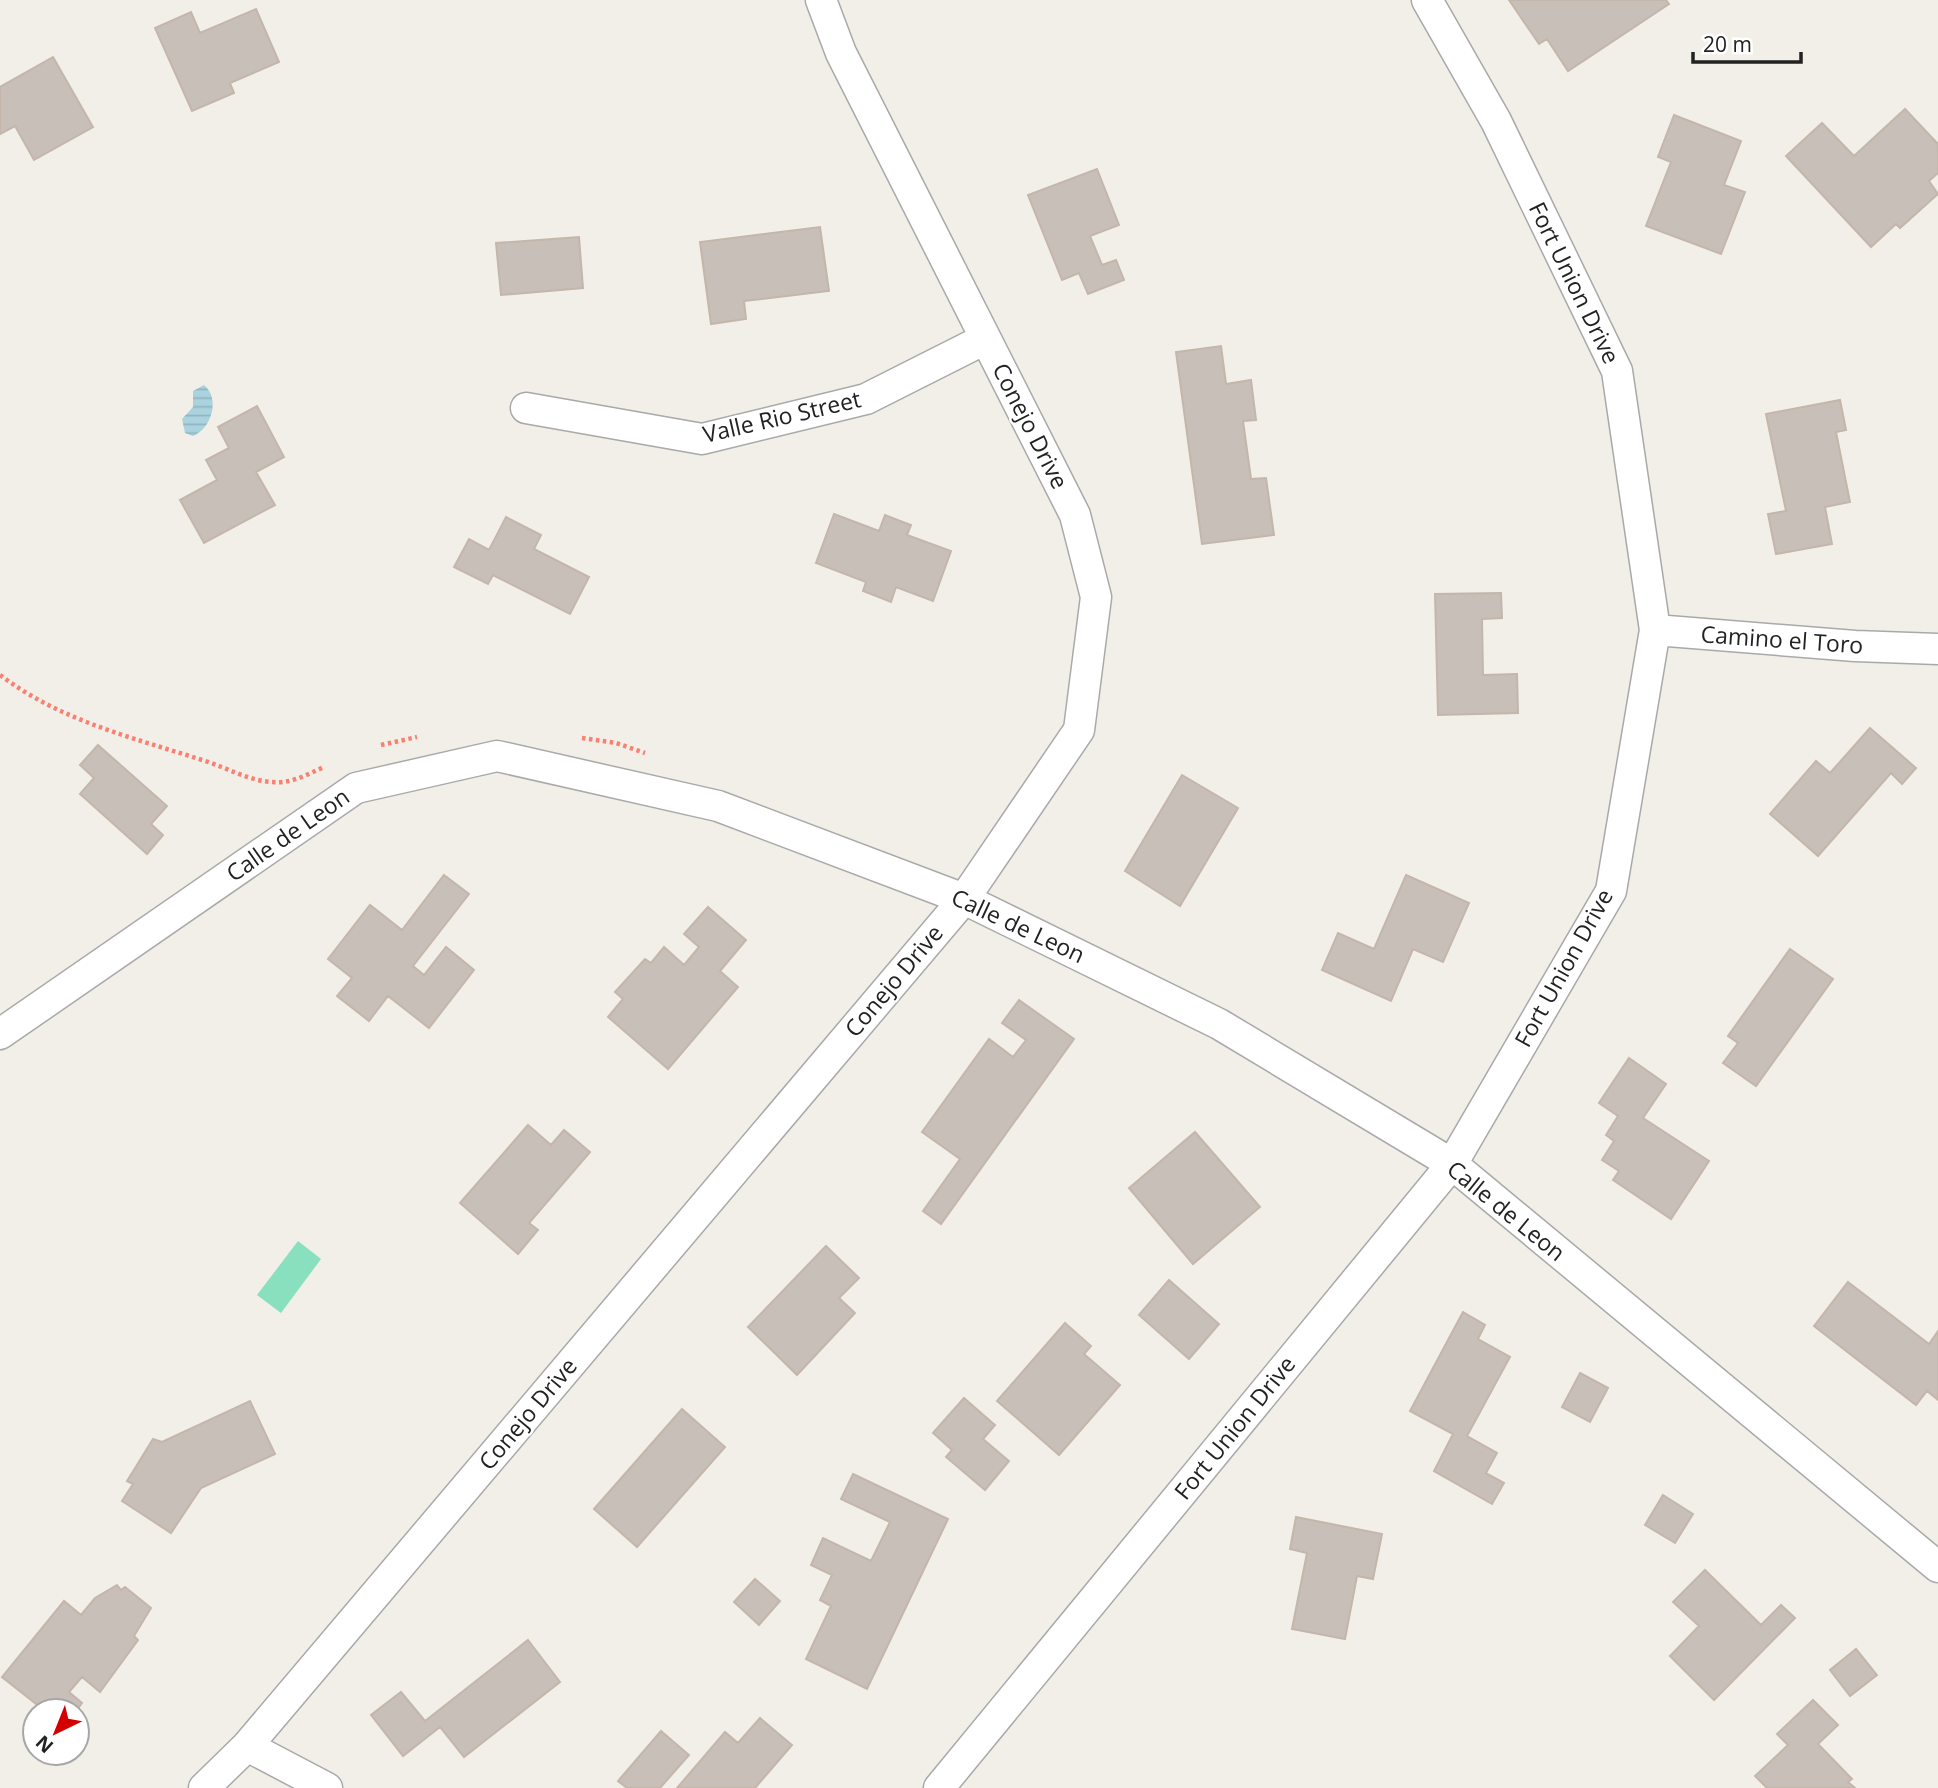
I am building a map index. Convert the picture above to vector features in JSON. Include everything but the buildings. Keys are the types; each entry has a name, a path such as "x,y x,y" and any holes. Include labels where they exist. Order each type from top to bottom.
{"street":[{"name":"Conejo Drive","path":"204,1788 247,1746 964,899 1079,730 1096,597 1075,515 841,53 821,0"},
{"name":"Fort Union Drive","path":"939,1788 1452,1164 1611,891 1655,630 1617,371 1496,121 1426,0"},
{"name":"Valle Rio Street","path":"526,408 702,439 866,399 985,339"},
{"name":"Camino el Toro","path":"1655,630 1924,649 1938,629"},
{"name":"Calle de Leon","path":"0,1034 356,788 498,756 718,806 964,899 1219,1024 1452,1164 1938,1567"},
{"path":"247,1746 327,1788"}],"green space":[{"path":"298,1241 321,1259 281,1313 257,1295"}],"water":[{"path":"204,385 212,398 212,413 205,427 193,436 185,433 182,419 193,407 193,391"}]}
